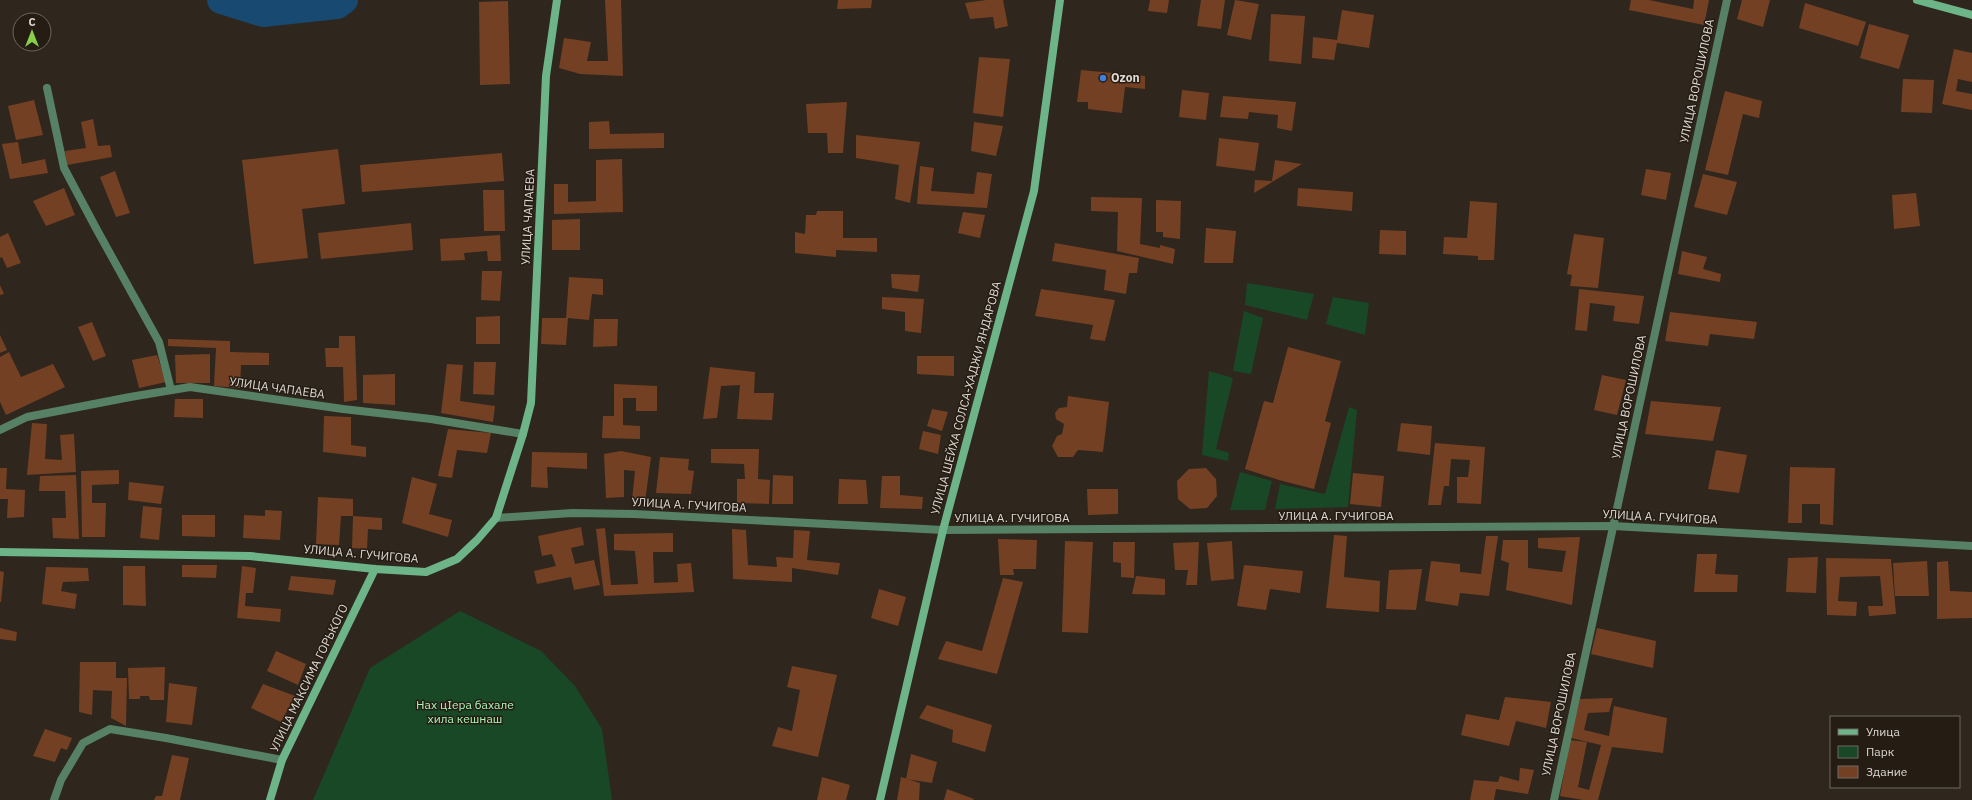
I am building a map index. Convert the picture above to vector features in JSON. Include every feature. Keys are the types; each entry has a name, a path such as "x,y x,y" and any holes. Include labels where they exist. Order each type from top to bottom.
{"street":[{"name":"УЛИЦА ЧАПАЕВА","path":"496,518 523,434 531,403 546,76 557,0"},
{"name":"УЛИЦА ШЕЙХА СОЛСА-ХАДЖИ ЯНДАРОВА","path":"880,800 943,530 1034,191 1060,0"},
{"name":"УЛИЦА ВОРОШИЛОВА","path":"1554,800 1727,0"},
{"path":"1917,0 1972,15"},
{"path":"47,88 64,168 96,230 159,342 171,390"},
{"name":"УЛИЦА ЧАПАЕВА","path":"0,430 27,417 190,387 343,409 431,419 523,434"},
{"name":"УЛИЦА А. ГУЧИГОВА","path":"0,552 250,556 375,569 426,572 457,559 477,540 496,518 572,513 634,514 943,530 1613,526 1972,546"},
{"name":"УЛИЦА МАКСИМА ГОРЬКОГО","path":"270,800 282,760 375,569"},
{"path":"54,800 61,780 82,743 110,729 282,760"}],"green space":[{"path":"1247,283 1314,294 1307,320 1245,305"},
{"path":"1333,297 1369,303 1365,335 1326,324"},
{"path":"1244,311 1263,318 1251,374 1233,371"},
{"path":"1209,371 1233,378 1216,449 1229,453 1228,461 1202,455"},
{"path":"1349,407 1357,410 1348,507 1275,509 1280,484 1325,494"},
{"path":"1240,472 1272,481 1265,510 1230,510"},
{"name":"Нах цIера бахале хила кешнаш","path":"460,611 541,651 575,686 602,729 612,800 313,800 370,668"}],"building":[{"path":"605,0 621,0 623,76 580,74 559,68 564,38 591,42 587,61 608,61"},
{"path":"838,0 872,0 871,8 837,9"},
{"path":"986,0 1003,0 1008,26 995,29 993,17 970,19 965,3"},
{"path":"1150,0 1169,0 1167,13 1148,11"},
{"path":"1201,0 1225,0 1221,29 1197,26"},
{"path":"1235,0 1259,4 1251,40 1227,35"},
{"path":"1631,0 1649,0 1693,9 1694,0 1709,0 1704,25 1629,10"},
{"path":"1742,0 1770,0 1763,27 1737,19"},
{"path":"508,1 510,84 480,85 479,2"},
{"path":"1805,3 1866,22 1858,46 1799,28"},
{"path":"1342,10 1374,15 1369,48 1337,43 1334,60 1312,58 1313,37 1337,40"},
{"path":"1271,14 1305,16 1301,64 1269,61"},
{"path":"1869,24 1909,35 1899,69 1860,58"},
{"path":"1954,49 1972,53 1972,82 1958,79 1956,91 1972,94 1972,110 1942,104"},
{"path":"979,57 1010,59 1003,117 973,113"},
{"path":"1081,70 1145,76 1145,89 1125,87 1122,113 1088,109 1088,102 1077,102"},
{"path":"1903,79 1934,80 1932,113 1901,112"},
{"path":"1182,90 1209,93 1206,120 1179,117"},
{"path":"1725,91 1762,101 1759,118 1743,114 1728,175 1705,170"},
{"path":"1223,96 1296,102 1292,131 1277,128 1278,115 1249,112 1248,119 1220,117"},
{"path":"34,100 43,135 16,140 8,106"},
{"path":"847,102 843,153 828,153 827,133 808,133 806,104"},
{"path":"93,119 98,146 110,145 112,157 67,165 65,151 86,148 81,122"},
{"path":"609,121 610,134 664,133 664,148 589,149 589,122"},
{"path":"974,122 1003,126 996,156 971,151"},
{"path":"856,135 920,142 910,203 895,199 899,165 856,158"},
{"path":"1219,138 1259,143 1255,171 1216,166"},
{"path":"18,142 22,164 45,159 48,173 10,179 2,144"},
{"path":"338,149 345,204 302,209 308,258 254,264 242,160"},
{"path":"502,153 504,181 362,192 360,165"},
{"path":"622,159 623,212 554,214 554,184 568,184 568,202 596,201 596,160"},
{"path":"1275,160 1302,164 1254,193 1255,180 1272,181"},
{"path":"920,166 934,168 931,191 974,194 977,172 992,174 987,208 917,204"},
{"path":"1646,169 1671,173 1666,200 1641,195"},
{"path":"115,171 130,213 116,217 100,177"},
{"path":"1703,174 1737,182 1727,215 1694,207"},
{"path":"64,188 75,215 46,226 33,201"},
{"path":"1298,188 1353,192 1352,211 1297,206"},
{"path":"483,190 504,190 505,231 484,231"},
{"path":"1916,193 1920,226 1894,229 1892,195"},
{"path":"1091,197 1142,198 1140,244 1160,248 1160,245 1175,249 1173,264 1117,251 1118,212 1091,211"},
{"path":"1156,200 1181,201 1180,239 1163,237 1163,232 1156,232"},
{"path":"1470,201 1497,203 1494,260 1478,260 1478,256 1443,254 1444,237 1467,238"},
{"path":"817,211 843,211 843,238 877,238 877,252 836,250 836,257 795,253 795,232 805,234 806,215 816,215"},
{"path":"963,212 985,215 980,238 958,233"},
{"path":"580,219 580,250 552,250 552,220"},
{"path":"411,223 413,250 321,259 318,233"},
{"path":"1206,228 1236,231 1233,263 1204,263"},
{"path":"1380,230 1406,231 1406,255 1379,254"},
{"path":"8,233 21,263 7,268 2,257 0,258 0,237"},
{"path":"1574,234 1604,238 1598,288 1570,286 1572,275 1567,274"},
{"path":"500,235 501,261 488,261 487,251 464,253 465,260 441,261 440,239"},
{"path":"1055,243 1139,258 1137,273 1129,273 1126,294 1104,290 1106,270 1052,261"},
{"path":"1682,251 1707,257 1703,269 1721,274 1720,282 1678,274"},
{"path":"482,271 502,271 500,301 481,300"},
{"path":"891,274 920,275 918,292 892,288"},
{"path":"569,277 603,279 603,295 592,294 589,320 568,318 566,345 541,344 542,318 566,318"},
{"path":"0,285 4,294 0,295"},
{"path":"1041,289 1115,300 1105,341 1090,339 1093,325 1035,316"},
{"path":"1579,289 1644,296 1639,324 1613,321 1615,306 1590,303 1587,331 1575,330"},
{"path":"882,297 924,299 921,333 905,331 905,312 882,309"},
{"path":"1670,312 1757,322 1754,339 1710,334 1708,346 1665,341"},
{"path":"500,316 500,344 476,344 476,317"},
{"path":"594,319 618,319 617,346 593,347"},
{"path":"92,322 106,356 93,361 78,327"},
{"path":"0,335 7,350 0,353"},
{"path":"339,336 355,336 357,400 344,402 343,367 326,367 325,348 339,348"},
{"path":"168,339 230,341 230,352 269,353 269,365 241,365 240,388 214,386 216,348 168,346"},
{"path":"1288,347 1341,361 1325,421 1331,423 1314,489 1245,469 1264,401 1273,403"},
{"path":"9,352 21,377 53,364 65,387 6,415 0,402 0,357"},
{"path":"210,354 210,383 176,383 175,355"},
{"path":"157,355 166,382 139,388 132,360"},
{"path":"917,356 954,356 954,376 917,374"},
{"path":"474,362 496,362 494,395 473,394"},
{"path":"447,364 463,365 460,401 495,406 493,422 441,413"},
{"path":"710,367 755,372 754,393 774,393 772,420 737,419 740,385 721,386 717,418 703,419"},
{"path":"395,374 395,405 363,403 363,375"},
{"path":"1602,375 1626,380 1617,415 1594,410"},
{"path":"614,384 657,386 657,411 636,411 636,398 623,398 623,425 640,426 640,439 602,438 603,416 614,416"},
{"path":"1068,396 1109,402 1103,452 1078,450 1073,457 1058,457 1052,446 1057,436 1062,434 1064,424 1056,419 1055,413 1059,408 1067,407"},
{"path":"175,399 203,399 203,418 174,417"},
{"path":"1651,401 1721,407 1713,441 1645,434"},
{"path":"932,409 948,412 942,431 927,426"},
{"path":"324,416 351,417 351,445 366,447 366,457 323,452"},
{"path":"32,423 47,424 45,459 62,460 60,435 74,434 76,472 27,475"},
{"path":"1401,423 1432,426 1430,455 1397,451"},
{"path":"448,429 491,433 487,453 457,450 452,478 438,476"},
{"path":"923,431 941,435 938,454 919,449"},
{"path":"1435,443 1485,447 1481,504 1457,503 1457,477 1468,477 1470,460 1451,459 1449,486 1444,486 1441,505 1428,505"},
{"path":"711,449 759,449 758,479 770,480 769,504 737,503 737,479 745,479 744,464 711,463"},
{"path":"1716,450 1747,455 1739,493 1708,489"},
{"path":"621,451 651,457 645,502 632,500 635,471 624,470 624,497 606,498 604,454"},
{"path":"532,452 587,453 587,469 547,467 548,488 531,487"},
{"path":"660,457 689,459 688,470 694,471 691,494 656,493"},
{"path":"1790,467 1835,468 1833,525 1820,524 1820,504 1802,504 1802,523 1788,523"},
{"path":"0,468 7,468 6,489 25,490 24,517 7,518 8,499 0,499"},
{"path":"1206,468 1216,479 1217,496 1207,508 1190,509 1178,499 1177,481 1189,469"},
{"path":"119,470 119,484 92,485 92,503 106,503 105,537 82,537 81,471"},
{"path":"1353,473 1384,476 1381,507 1350,504"},
{"path":"76,475 79,539 53,538 52,518 66,518 65,491 39,491 40,476"},
{"path":"773,475 793,476 793,504 772,504"},
{"path":"882,476 900,476 900,495 923,497 922,509 880,508"},
{"path":"412,477 437,484 429,514 452,520 448,537 402,523"},
{"path":"839,479 866,480 868,504 838,504"},
{"path":"129,482 164,486 161,504 128,500"},
{"path":"1087,489 1118,489 1118,514 1088,515"},
{"path":"318,497 353,499 353,516 341,516 339,545 316,544"},
{"path":"143,506 162,508 159,540 140,538"},
{"path":"265,510 282,511 280,540 243,538 244,515 265,516"},
{"path":"182,515 215,515 215,537 182,536"},
{"path":"353,516 382,518 382,530 368,529 367,549 352,548"},
{"path":"581,527 584,545 571,548 575,564 594,560 600,585 574,590 571,577 537,584 534,571 556,566 552,554 542,556 538,536"},
{"path":"605,528 611,585 638,584 635,551 614,550 614,534 673,533 673,552 653,552 654,583 678,582 677,564 691,563 694,592 604,596 596,529"},
{"path":"732,529 746,530 748,565 777,567 776,557 793,558 794,530 810,531 807,560 840,563 838,575 792,568 792,582 733,579"},
{"path":"1334,535 1347,536 1344,577 1380,581 1379,612 1326,608"},
{"path":"1486,536 1498,536 1489,596 1460,593 1458,606 1425,601 1431,561 1460,564 1460,572 1481,574"},
{"path":"1580,537 1572,605 1506,590 1509,563 1501,560 1503,540 1528,540 1528,568 1562,572 1566,551 1538,548 1538,538"},
{"path":"998,539 1037,540 1036,569 1013,569 1014,575 1000,575"},
{"path":"1065,541 1093,542 1088,633 1062,632"},
{"path":"1232,541 1234,579 1211,581 1207,543"},
{"path":"1113,542 1135,542 1134,578 1121,577 1121,563 1113,562"},
{"path":"1199,542 1197,585 1186,585 1188,570 1175,570 1173,543"},
{"path":"1697,554 1717,554 1715,574 1738,575 1737,592 1694,592"},
{"path":"1818,557 1816,593 1786,592 1788,558"},
{"path":"1826,558 1891,559 1896,614 1869,616 1868,606 1883,606 1880,576 1840,577 1838,601 1857,602 1856,616 1827,615"},
{"path":"1927,561 1929,596 1895,596 1893,563"},
{"path":"1948,561 1950,591 1972,592 1972,618 1937,619 1937,562"},
{"path":"182,565 217,565 216,578 182,577"},
{"path":"1244,565 1303,571 1300,593 1270,589 1266,610 1237,606"},
{"path":"123,566 145,566 146,606 123,605"},
{"path":"242,566 256,568 253,593 246,593 245,606 281,609 280,622 237,618"},
{"path":"46,567 88,568 89,581 63,582 61,591 77,594 75,609 42,604"},
{"path":"1422,569 1416,610 1386,609 1389,570"},
{"path":"0,571 4,572 1,602 0,602"},
{"path":"291,576 336,580 333,595 288,590"},
{"path":"1136,576 1165,579 1165,595 1132,594"},
{"path":"1003,578 1023,582 997,674 938,659 946,641 982,651"},
{"path":"879,589 906,597 898,626 871,618"},
{"path":"0,628 17,632 16,641 0,639"},
{"path":"1597,628 1656,641 1653,668 1591,654"},
{"path":"276,651 306,664 298,685 267,671"},
{"path":"80,662 116,662 116,678 127,678 126,726 111,718 112,691 93,690 92,715 79,712"},
{"path":"792,666 837,675 818,757 772,746 778,727 792,731 800,690 787,687"},
{"path":"165,667 164,700 150,700 149,696 140,696 140,699 129,699 128,668"},
{"path":"169,683 197,687 192,725 166,722"},
{"path":"263,684 295,696 281,722 251,708"},
{"path":"1505,697 1551,702 1546,728 1516,721 1509,746 1461,735 1466,714 1499,720"},
{"path":"1613,698 1609,712 1588,713 1584,730 1609,736 1614,706 1667,718 1663,753 1612,747 1598,800 1583,800 1560,796 1570,740 1587,742 1578,787 1589,790 1601,745 1571,738 1580,699"},
{"path":"927,705 992,725 985,752 952,742 953,730 919,718"},
{"path":"45,729 72,738 67,750 61,748 55,762 33,756"},
{"path":"911,754 937,762 932,783 906,779"},
{"path":"172,755 189,758 180,800 154,800 156,796 162,796"},
{"path":"1520,768 1534,770 1528,794 1496,789 1494,800 1470,800 1474,780 1498,782 1500,776 1519,781"},
{"path":"822,777 850,785 846,800 817,800"},
{"path":"901,777 920,783 919,800 897,800"},
{"path":"947,789 974,799 944,800"}],"waterway":[{"path":"221,0 263,13 337,5 344,0"}],"place":[{"name":"Ozon","path":"1103,78"}]}
